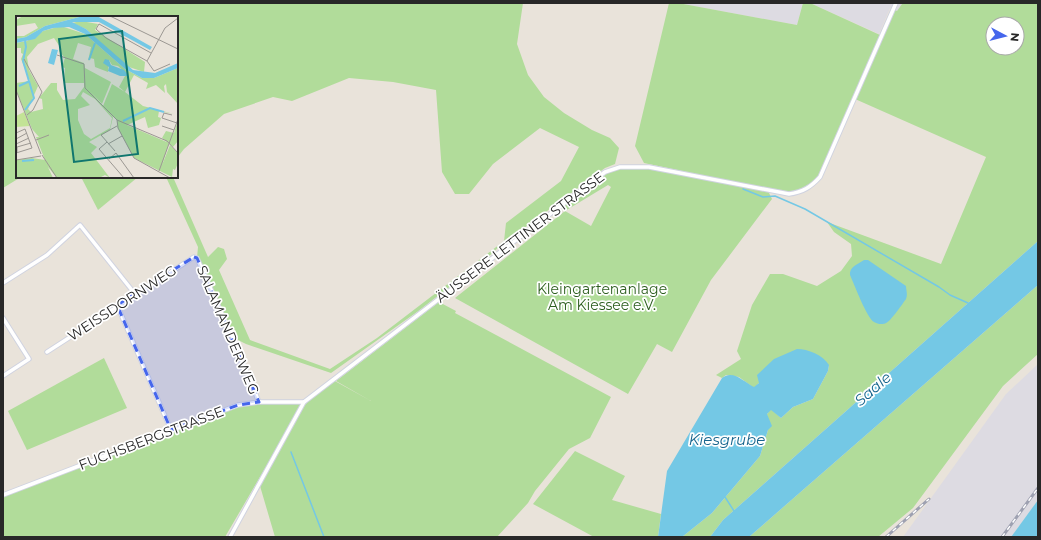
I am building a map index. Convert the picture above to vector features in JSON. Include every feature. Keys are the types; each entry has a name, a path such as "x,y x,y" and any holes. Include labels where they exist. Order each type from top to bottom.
{"street":[{"name":"ÄUSSERE LETTINER STRASSE","path":"230,537 304,402 598,176 620,167 649,167 789,194 798,193 810,188 820,177 896,3"},
{"path":"3,283 47,255 80,225 135,294"},
{"name":"WEISSDORNWEG","path":"47,352 194,257 197,258"},
{"name":"SALAMANDERWEG","path":"197,258 259,402"},
{"path":"117,306 171,430"},
{"path":"3,318 29,360 3,376"},
{"name":"FUCHSBERGSTRASSE","path":"3,495 238,405 259,402 304,402"}],"highlighted area":[{"path":"194,257 197,258 259,402 238,405 171,430 117,305"}],"shaded area":[{"path":"678,3 803,3 797,25"},
{"path":"810,3 905,3 902,4 897,11 890,8 879,34"},
{"path":"1038,364 1038,500 1011,537 903,537 1006,394"}],"green space":[{"path":"3,3 523,3 517,44 528,75 544,97 564,113 592,130 610,138 619,148 615,164 605,168 504,242 487,258 417,312 331,373 246,344 232,337 197,258 198,247 166,178 173,178 208,257 218,247 224,249 227,259 219,270 250,340 330,369 377,338 504,241 506,223 561,181 579,147 540,128 493,164 469,194 455,194 442,172 436,90 393,82 349,78 292,101 273,97 224,114 184,149 178,157 178,16 16,16 16,178 19,178 3,188"},
{"path":"669,3 678,3 797,25 803,3 810,3 880,35 891,10 893,9 897,11 902,4 905,3 1038,3 1038,241 723,520 710,537 682,537 712,513 760,456 768,430 767,414 771,409 781,418 793,407 813,399 828,371 829,365 759,383 754,388 739,377 726,375 722,378 716,375 741,359 737,351 752,305 770,274 783,274 817,286 841,271 852,256 851,244 834,232 827,222 941,264 986,157 855,99 820,176 803,190 793,192 768,189 644,163 635,146"},
{"name":"Kleingartenanlage Am Kiessee e.V.","path":"620,167 649,167 768,191 772,199 711,280 672,352 657,344 628,394 455,298 565,211 560,208 600,177 602,178 609,170","holes":["608,185 611,187 591,226 565,211"]},
{"path":"82,178 137,178 98,210"},
{"path":"1038,285 1038,354 1003,386 913,508 878,537 749,537"},
{"path":"439,302 456,311 455,313 611,397 590,438 569,449 535,491 528,503 497,537 275,537 260,486 302,405 225,537 3,537 3,495 238,405 253,402 303,403 333,380 371,401 336,381"},
{"path":"104,358 127,408 27,450 8,411"},
{"path":"575,451 625,476 612,500 661,514 658,537 594,537 533,504"}],"water":[{"name":"Saale","path":"1038,241 1038,285 749,537 710,537 723,520"},
{"path":"864,260 868,260 906,286 906,299 897,312 885,324 874,322 871,319 864,308 850,275 852,268"},
{"name":"Kiesgrube","path":"797,349 815,353 823,358 829,365 828,371 813,399 793,407 781,418 771,410 767,414 772,426 768,430 760,456 712,513 682,537 658,537 667,471 722,378 730,375 738,377 754,387 759,383 757,375 774,359"},
{"path":"1038,500 1038,537 1011,537"}],"waterway":[{"path":"743,189 763,197 775,196 805,209 939,287 950,295 968,303"},
{"path":"291,452 324,537"},
{"path":"725,497 734,511"}],"railway":[{"path":"1002,537 1038,488"},
{"path":"886,537 929,499"}]}
